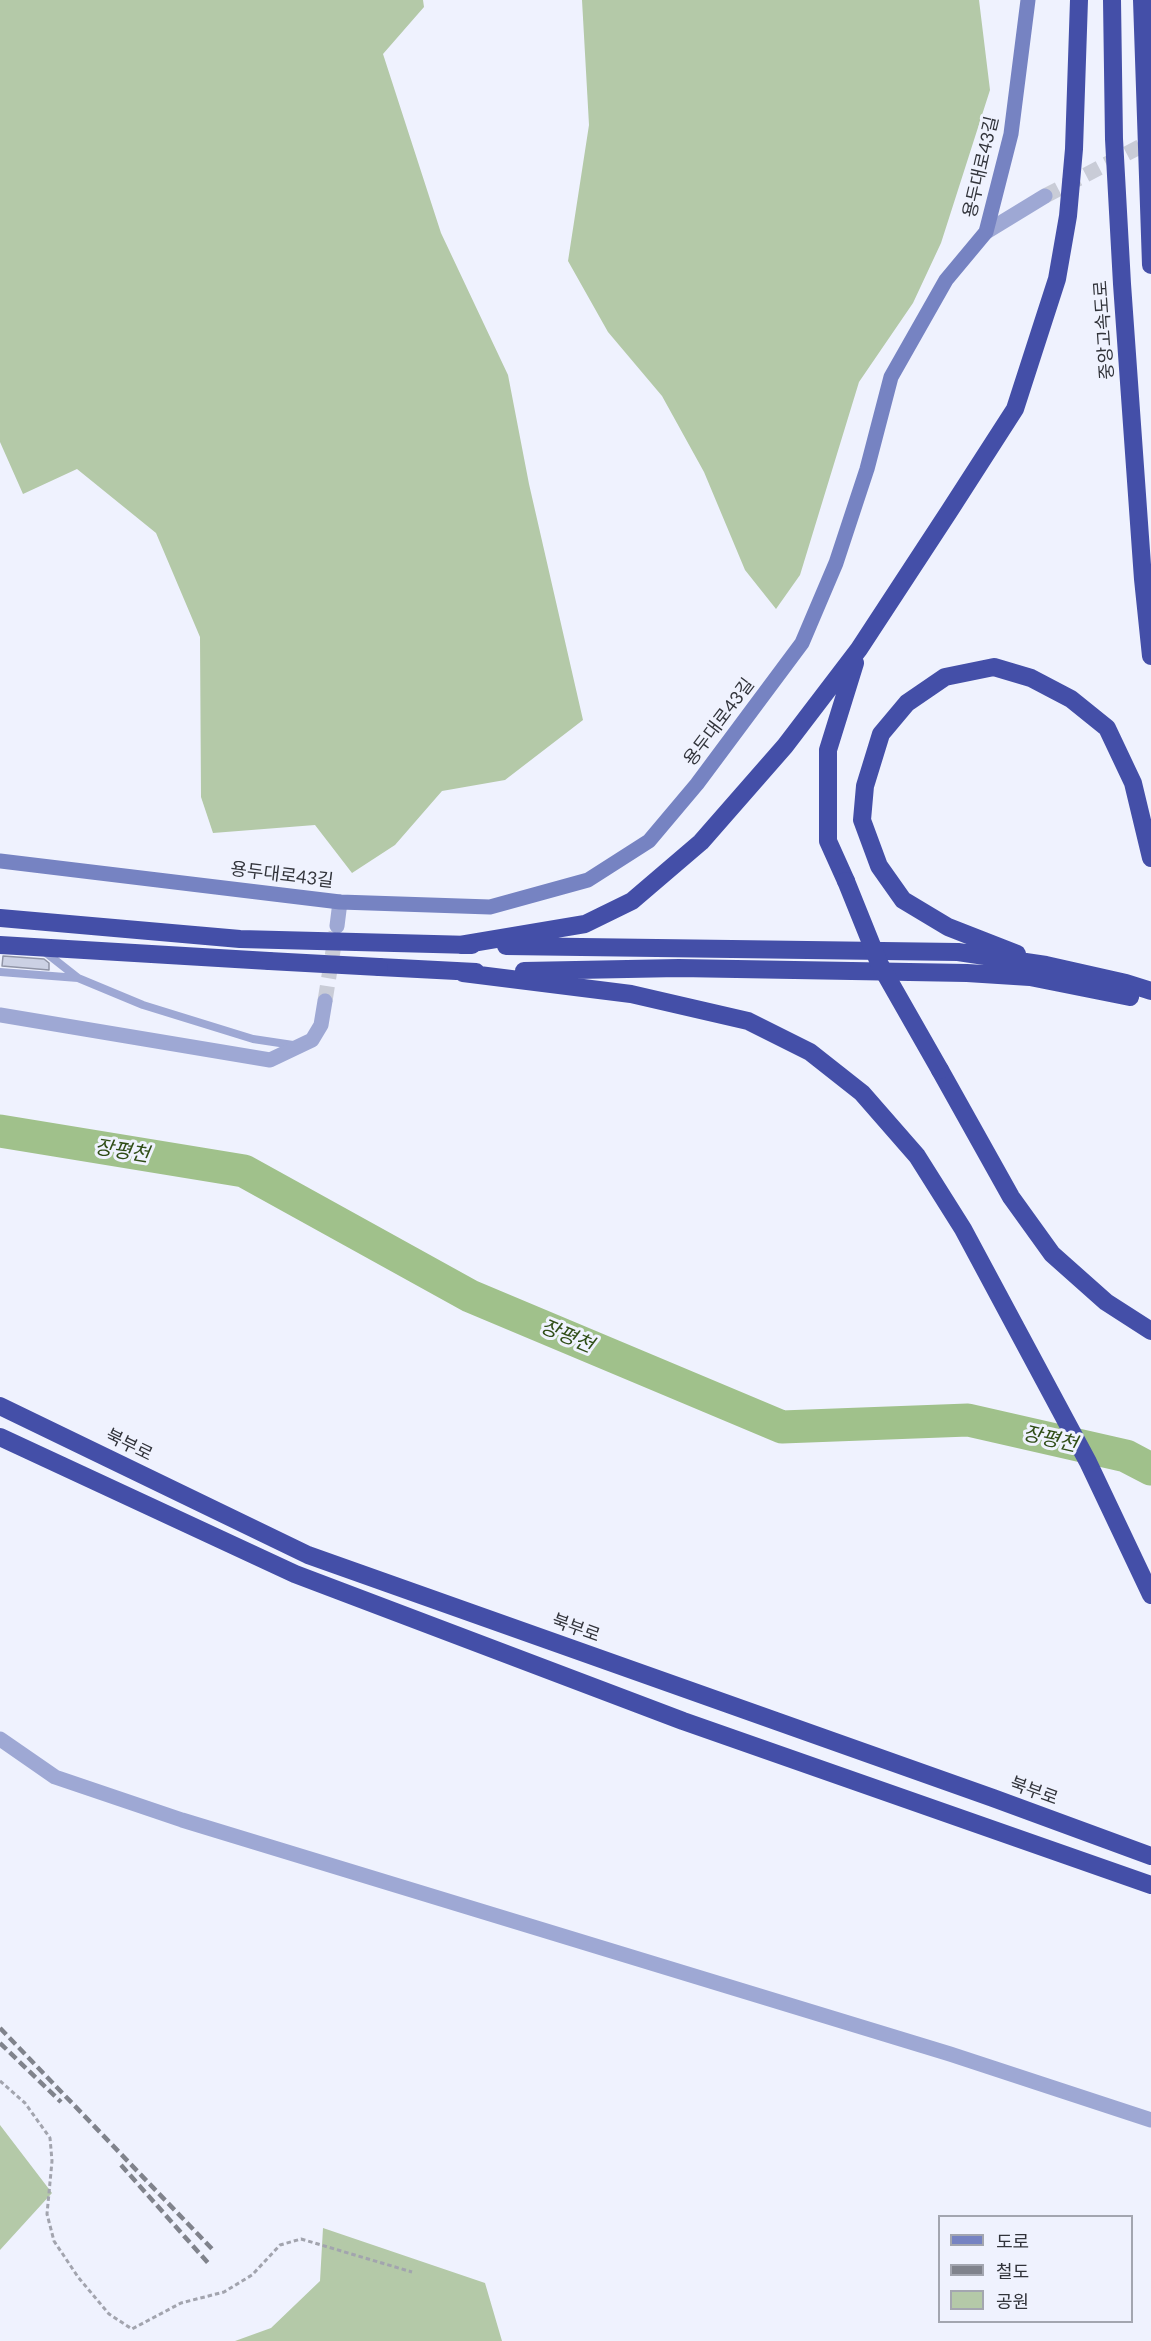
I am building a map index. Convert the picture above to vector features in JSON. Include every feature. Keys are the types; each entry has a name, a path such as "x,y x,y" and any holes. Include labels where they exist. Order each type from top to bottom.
{"highway":[{"path":"460,945 585,924 632,901 701,842 785,746 859,649 1015,409 1057,279 1068,216 1074,149 1079,0"},
{"name":"중앙고속도로","path":"1112,0 1114,139 1121,273 1143,579 1151,656"},
{"path":"1142,0 1151,265"},
{"path":"1146,129 1151,147"},
{"path":"859,649 828,750 828,841 879,963 1011,1197 1052,1254 1106,1302 1151,1331"},
{"path":"1046,965 948,927 903,900 879,866 862,820 865,786 881,734 907,703 945,677 993,667 1030,678 1071,699 1107,728 1133,783 1151,858"},
{"path":"0,918 240,939 460,945 958,952 1046,965 1151,991"},
{"path":"0,945 463,972 679,969 967,973 1030,977 1125,995 1151,1003"},
{"path":"463,972 643,997 748,1021 810,1052 862,1093 917,1156 963,1229 1088,1462 1151,1595"},
{"name":"북부로","path":"0,1406 308,1555 1151,1856"},
{"path":"0,1437 295,1574 682,1721 1151,1885"}],"street":[{"name":"용두대로43길","path":"0,861 340,902 490,907 588,880 649,842 697,784 802,643 836,563 867,470 891,377 946,280 986,232 1011,134 1028,0"},
{"path":"986,232 1045,196"},
{"path":"337,926 340,902"},
{"path":"0,1015 270,1060 312,1040 321,1024 325,1000"},
{"path":"0,1739 56,1778 172,1816 950,2054 1151,2120"}],"lane":[{"path":"39,947 78,978 143,1005 253,1039 299,1046"},
{"path":"0,972 78,978"}],"path":[{"path":"0,2081 25,2103 50,2139 52,2161 47,2214 54,2241 78,2277 109,2314 132,2329 181,2303 224,2292 252,2275 279,2245 301,2239 412,2272"}],"green space":[{"path":"0,0 423,0 424,7 383,54 441,233 508,375 529,484 583,720 505,780 442,791 395,845 352,873 315,825 213,833 201,797 200,637 156,533 77,469 23,494 0,442"},
{"path":"582,0 979,0 990,90 941,243 913,303 859,382 800,575 776,609 745,570 704,472 662,396 608,332 568,261 589,125"},
{"path":"0,2125 52,2193 0,2250"},
{"path":"323,2228 485,2283 502,2341 235,2341 271,2328 320,2281"}],"building":[{"path":"3,956 44,959 49,963 49,970 2,966"}],"waterway":[{"name":"장평천","path":"0,1131 244,1171 470,1296 782,1427 968,1420 1126,1456 1151,1469"}],"tunnel":[{"path":"1045,196 1151,141"},
{"path":"325,1001 336,932"}],"railway":[{"path":"0,2028 214,2251"},
{"path":"0,2043 61,2102"},
{"path":"121,2165 209,2264"}]}
